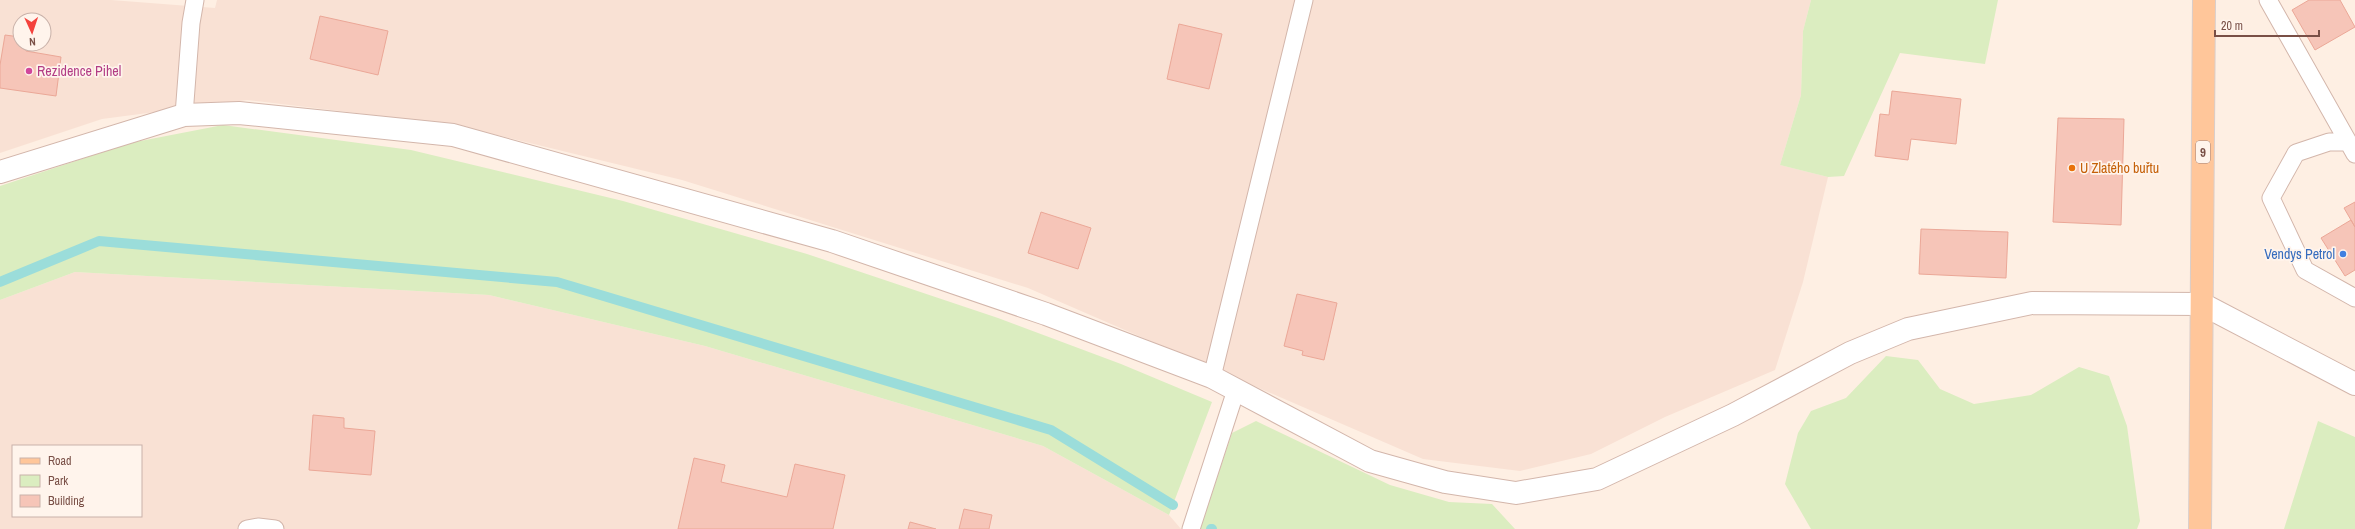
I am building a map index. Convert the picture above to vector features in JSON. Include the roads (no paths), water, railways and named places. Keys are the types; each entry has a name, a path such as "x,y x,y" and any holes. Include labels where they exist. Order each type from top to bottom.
{"main road":[{"name":"9","path":"2200,529 2204,0"}],"street":[{"path":"0,172 184,115 239,113 453,136 832,241 1046,314 1212,377 1370,460 1445,482 1516,493 1597,480 1733,415 1850,354 1908,329 2032,303 2202,304 2355,384"}],"lane":[{"path":"184,115 191,22 195,0"},
{"path":"1212,377 1304,0"},
{"path":"2268,0 2351,148"},
{"path":"2351,148 2328,142 2296,153 2271,198 2305,270 2355,298"},
{"path":"1191,529 1236,390"},
{"path":"247,529 258,527 275,529"}],"waterway":[{"path":"0,282 99,241 557,282 1051,430 1173,505"}],"place":[{"name":"Rezidence Pihel","path":"29,71"},
{"name":"U Zlatého buřtu","path":"2072,168"},
{"name":"Vendys Petrol","path":"2343,254"}]}
